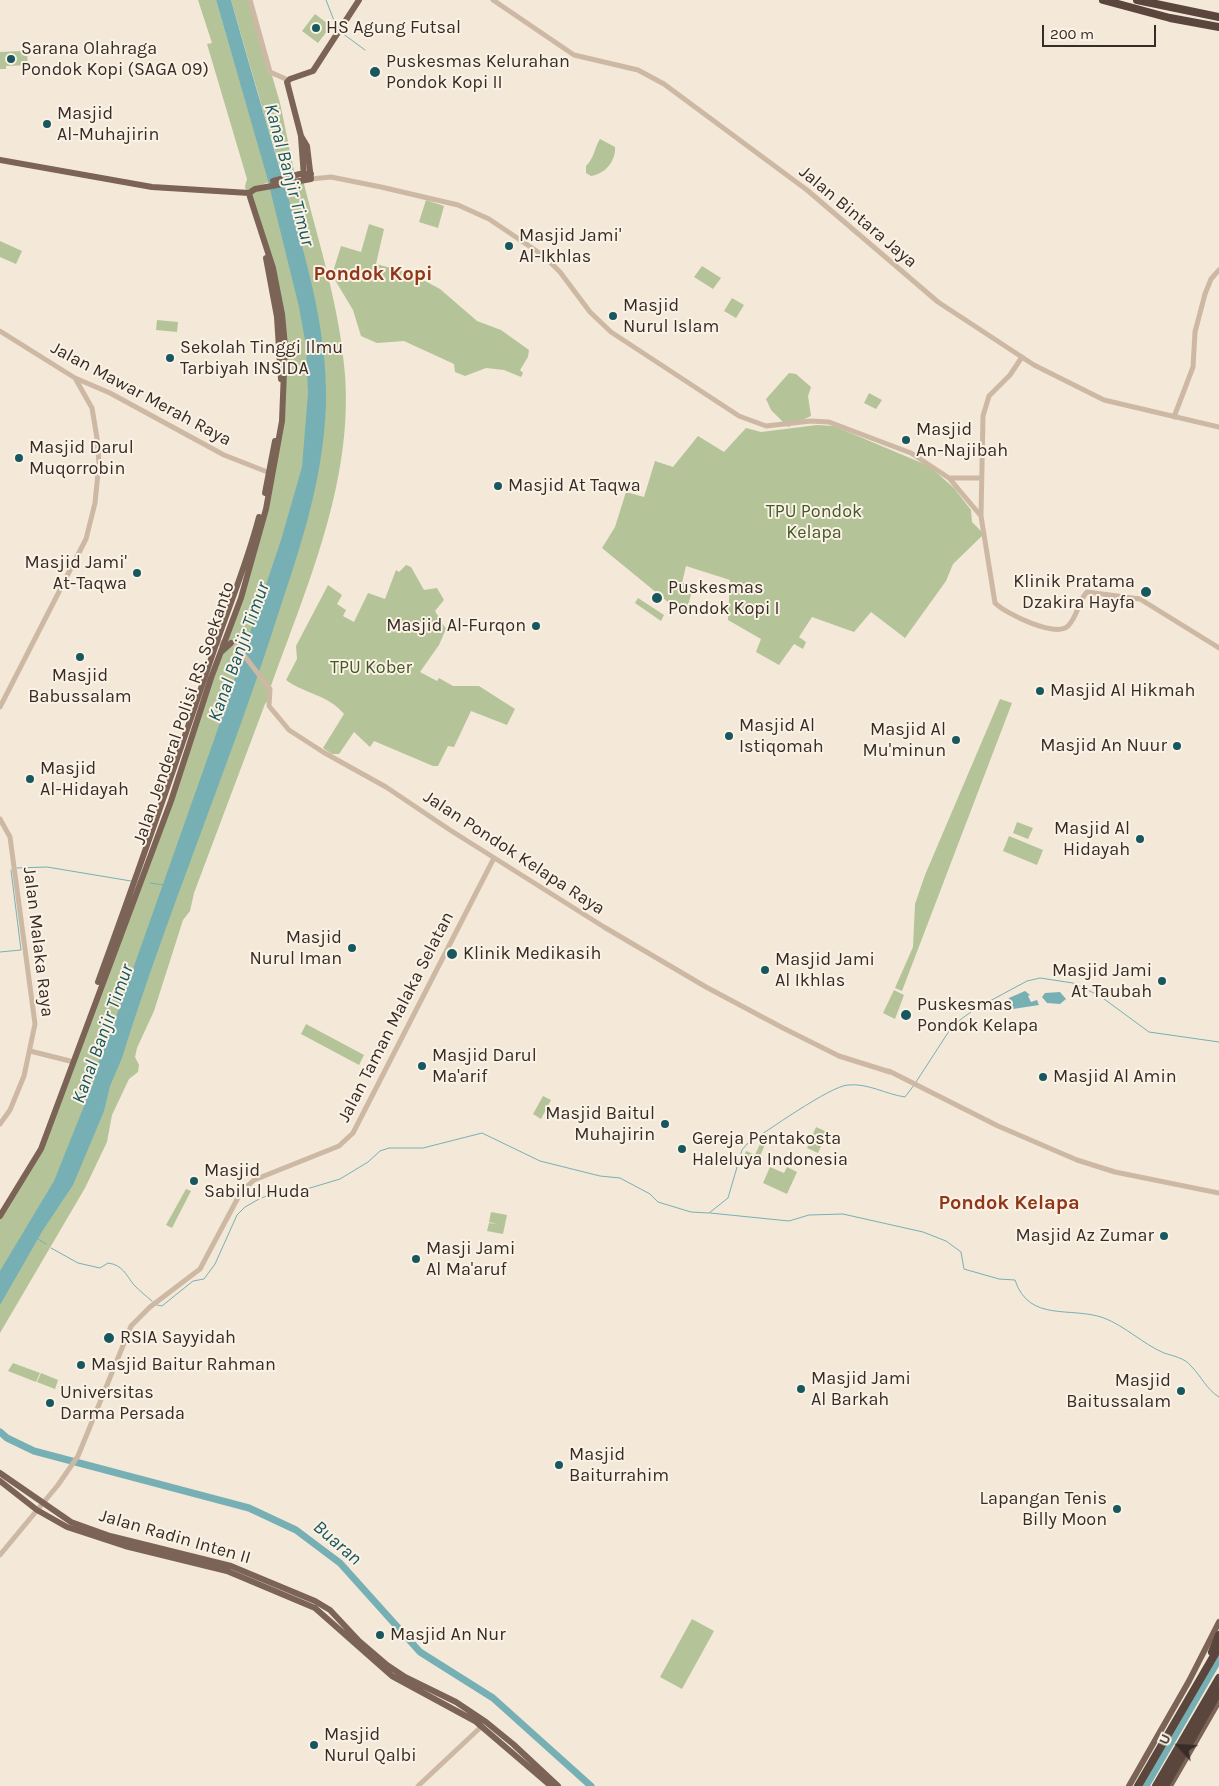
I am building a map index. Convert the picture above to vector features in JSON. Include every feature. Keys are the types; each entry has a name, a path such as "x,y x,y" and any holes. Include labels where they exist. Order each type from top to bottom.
{"highway":[{"path":"1103,0 1170,18 1219,27"},
{"path":"1137,0 1219,17"},
{"path":"1206,1668 1219,1635"},
{"path":"1138,1786 1219,1647"},
{"path":"1156,1786 1219,1678"},
{"path":"1165,1786 1219,1691"}],"main road":[{"path":"0,160 152,187 228,193 234,196 247,195 258,187 305,177 301,136 287,84 288,80 311,73 359,0"},
{"name":"Jalan Jenderal Polisi RS. Soekanto","path":"0,1216 41,1149 218,657 230,643 238,598 271,473 282,421 283,346 273,268 247,195"},
{"name":"Jalan Jenderal Polisi RS. Soekanto","path":"0,1210 36,1151 165,808 216,644 238,598"},
{"name":"Jalan Radin Inten II","path":"0,1474 66,1520 152,1547 231,1566 309,1598 330,1610 359,1641 391,1669 463,1706 558,1786"},
{"name":"Jalan Radin Inten II","path":"0,1481 37,1510 75,1531 227,1571 307,1605 324,1615 375,1663 397,1680 459,1710 511,1746 551,1786"},
{"path":"1129,1786 1190,1681 1219,1622"},
{"path":"1170,1786 1219,1701"}],"street":[{"path":"250,0 270,72 288,80"},
{"name":"Jalan Bintara Jaya","path":"493,0 574,55 638,70 664,84 807,190 938,302 1041,369 1098,397 1219,427"},
{"path":"305,177 345,179 417,195 458,205 489,219 523,240 551,262 590,312 611,332 746,420 766,426 811,420 829,422 919,457 950,478 981,516"},
{"path":"1174,417 1194,366 1196,327 1205,294 1211,279 1219,270"},
{"name":"Jalan Mawar Merah Raya","path":"0,331 75,378 224,455 271,473"},
{"path":"1022,357 1010,375 993,391 986,404 981,441 981,516 993,598 999,607 1046,629 1059,631 1066,628 1073,620 1087,592 1132,597 1147,603 1168,618 1219,648"},
{"path":"0,707 86,539 95,503 99,463 96,430 87,396 75,378"},
{"path":"87,396 91,390 97,388"},
{"path":"950,478 981,478"},
{"path":"216,644 230,643"},
{"name":"Jalan Pondok Kelapa Raya","path":"230,643 268,687 271,693 269,706 289,730 323,752 386,787 604,927 706,987 837,1054 877,1065 998,1126 1077,1160 1115,1172 1219,1194"},
{"name":"Jalan Malaka Raya","path":"0,819 9,832 35,1024 30,1051 19,1090 8,1114 0,1124"},
{"name":"Jalan Taman Malaka Selatan","path":"0,1555 76,1460 131,1326 158,1300 203,1264 237,1199 250,1183 339,1146 353,1133 494,858"},
{"path":"30,1051 70,1061"},
{"path":"418,1786 482,1726"}],"green space":[{"path":"198,0 216,0 269,182 246,191 247,179 207,44 212,43"},
{"path":"231,0 250,0 280,103 295,175 283,179"},
{"name":"HS Agung Futsal","path":"315,14 331,26 318,43 302,31"},
{"name":"Sarana Olahraga Pondok Kopi (SAGA 09)","path":"22,51 22,53 27,53 28,65 6,66 6,69 0,69 0,52"},
{"path":"600,139 615,147 614,157 605,170 591,176 586,173 586,166"},
{"path":"303,180 334,301 345,375 346,416 342,456 324,535 312,574 270,689 270,698 265,704 194,893 190,911 183,920 154,1011 137,1048 135,1057 139,1065 138,1072 129,1079 112,1115 107,1142 85,1188 0,1333 0,1216 34,1161 171,801 241,598 264,517 283,408 277,290 249,193"},
{"path":"426,200 444,206 438,228 419,222"},
{"path":"369,224 384,229 376,264 410,273 440,289 477,321 501,330 529,350 528,357 520,370 523,373 521,377 504,370 486,368 465,376 455,372 454,364 404,341 377,343 361,336 353,310 332,275 341,246 361,252"},
{"path":"0,241 22,251 16,264 0,257"},
{"path":"702,266 721,278 713,289 694,277"},
{"path":"732,298 744,305 736,318 724,311"},
{"path":"157,320 178,322 177,332 156,330"},
{"path":"789,373 796,374 811,387 808,396 811,416 788,427 771,410 766,399"},
{"path":"869,393 882,400 876,409 864,403"},
{"name":"TPU Pondok Kelapa","path":"817,425 834,426 929,466 954,488 971,510 972,522 984,534 953,564 946,581 905,638 871,612 854,632 812,617 799,637 806,642 803,649 794,644 779,665 756,652 761,639 728,620 730,580 686,566 682,583 694,584 685,616 602,548 615,527 626,492 644,497 655,461 673,467 698,436 724,452 746,428 761,432"},
{"name":"TPU Kober","path":"406,565 411,567 424,590 437,588 444,600 435,611 446,629 439,645 420,672 437,681 439,678 453,686 479,686 515,709 507,725 471,711 454,747 448,746 438,766 433,766 374,741 370,747 354,732 339,754 332,754 323,748 344,714 331,703 286,680 297,659 296,646 328,585 342,595 337,604 346,610 343,616 354,622 368,593 385,599 396,570 399,572"},
{"path":"638,598 664,615 661,621 635,603"},
{"path":"1000,699 1012,703 902,991 895,988 913,947 915,904 925,875"},
{"path":"1017,822 1033,828 1028,839 1013,833"},
{"path":"1009,836 1043,850 1037,865 1003,851"},
{"path":"894,990 904,995 895,1019 883,1013"},
{"path":"306,1024 364,1055 359,1065 301,1034"},
{"path":"543,1096 551,1100 541,1119 533,1114"},
{"path":"816,1127 827,1132 818,1153 807,1148"},
{"path":"770,1133 757,1163 744,1157 746,1151 755,1155 764,1135"},
{"path":"770,1167 784,1173 787,1167 797,1172 787,1194 763,1183"},
{"path":"186,1189 191,1191 172,1228 166,1225"},
{"path":"491,1212 507,1215 503,1234 487,1231 489,1223 497,1224 489,1222"},
{"path":"13,1363 40,1373 36,1382 8,1371"},
{"path":"41,1373 58,1380 55,1389 37,1382"},
{"path":"692,1619 714,1631 682,1689 660,1677"}],"water":[{"path":"216,0 231,0 297,227 312,286 323,345 326,374 324,434 320,463 308,519 255,684 139,1004 122,1058 110,1086 104,1111 73,1185 43,1230 0,1305 0,1271 54,1181 94,1081 95,1070 116,1017 215,737 281,540 302,467 308,393 306,346 299,307 267,177"},
{"path":"1025,991 1030,995 1028,996 1031,1002 1037,1000 1039,1005 1013,1009 1007,1004 1009,998"},
{"path":"1060,992 1066,999 1060,1004 1047,1003 1042,997 1045,993"}],"waterway":[{"path":"326,0 337,28"},
{"path":"342,33 365,50"},
{"path":"17,868 47,867 131,881"},
{"path":"0,952 21,950 11,870"},
{"path":"150,883 164,885"},
{"path":"916,1082 953,1025 975,1009 1027,981 1040,978 1073,983 1100,996 1149,1032 1219,1042"},
{"path":"157,1305 162,1306 193,1281 204,1279 215,1264 237,1215 245,1207 272,1194 310,1188 340,1179 368,1162 380,1151 389,1148 423,1148 482,1133 540,1161 600,1176 620,1178 650,1194 658,1202 691,1212 709,1213 728,1198 742,1150 747,1144 798,1110 827,1093 848,1085 870,1087 905,1097 914,1085"},
{"path":"710,1213 789,1221 809,1215 843,1214 923,1232 946,1241 961,1252 964,1269 999,1279 1015,1280 1021,1293 1030,1302 1041,1308 1104,1318 1156,1349 1182,1359 1195,1370 1219,1397"},
{"path":"38,1239 46,1244"},
{"path":"51,1248 78,1263 100,1268 108,1263 117,1266 152,1301"},
{"name":"Buaran","path":"0,1432 7,1438 34,1451 249,1508 296,1530 340,1563 420,1652 493,1698 591,1786"},
{"path":"1146,1786 1219,1659"}],"place":[{"name":"HS Agung Futsal","path":"316,28"},
{"name":"Sarana Olahraga Pondok Kopi (SAGA 09)","path":"11,59"},
{"name":"Puskesmas Kelurahan Pondok Kopi II","path":"375,72"},
{"name":"Masjid Al-Muhajirin","path":"47,124"},
{"name":"Masjid Jami' Al-Ikhlas","path":"509,246"},
{"name":"Masjid Nurul Islam","path":"613,316"},
{"name":"Sekolah Tinggi Ilmu Tarbiyah INSIDA","path":"170,358"},
{"name":"Masjid An-Najibah","path":"906,440"},
{"name":"Masjid Darul Muqorrobin","path":"19,458"},
{"name":"Masjid At Taqwa","path":"498,486"},
{"name":"Masjid Jami' At-Taqwa","path":"137,573"},
{"name":"Klinik Pratama Dzakira Hayfa","path":"1146,592"},
{"name":"Puskesmas Pondok Kopi I","path":"657,598"},
{"name":"Masjid Al-Furqon","path":"536,626"},
{"name":"Masjid Babussalam","path":"80,657"},
{"name":"Masjid Al Hikmah","path":"1040,691"},
{"name":"Masjid Al Istiqomah","path":"729,736"},
{"name":"Masjid Al Mu'minun","path":"956,740"},
{"name":"Masjid An Nuur","path":"1177,746"},
{"name":"Masjid Al-Hidayah","path":"30,779"},
{"name":"Masjid Al Hidayah","path":"1140,839"},
{"name":"Masjid Nurul Iman","path":"352,948"},
{"name":"Klinik Medikasih","path":"452,954"},
{"name":"Masjid Jami Al Ikhlas","path":"765,970"},
{"name":"Masjid Jami At Taubah","path":"1162,981"},
{"name":"Puskesmas Pondok Kelapa","path":"906,1015"},
{"name":"Masjid Darul Ma'arif","path":"422,1066"},
{"name":"Masjid Al Amin","path":"1043,1077"},
{"name":"Masjid Baitul Muhajirin","path":"665,1124"},
{"name":"Gereja Pentakosta Haleluya Indonesia","path":"682,1149"},
{"name":"Masjid Sabilul Huda","path":"194,1181"},
{"name":"Masjid Az Zumar","path":"1164,1236"},
{"name":"Masji Jami Al Ma'aruf","path":"416,1259"},
{"name":"RSIA Sayyidah","path":"109,1338"},
{"name":"Masjid Baitur Rahman","path":"81,1365"},
{"name":"Masjid Jami Al Barkah","path":"801,1389"},
{"name":"Masjid Baitussalam","path":"1181,1391"},
{"name":"Universitas Darma Persada","path":"50,1403"},
{"name":"Masjid Baiturrahim","path":"559,1465"},
{"name":"Lapangan Tenis Billy Moon","path":"1117,1509"},
{"name":"Masjid An Nur","path":"380,1635"},
{"name":"Masjid Nurul Qalbi","path":"314,1745"}],"district":[{"name":"Pondok Kopi","path":"373,274"},
{"name":"Pondok Kelapa","path":"1009,1203"}],"water label":[{"name":"Kanal Banjir Timur","path":"289,175"},
{"name":"Kanal Banjir Timur","path":"239,652"},
{"name":"Kanal Banjir Timur","path":"103,1034"}]}
